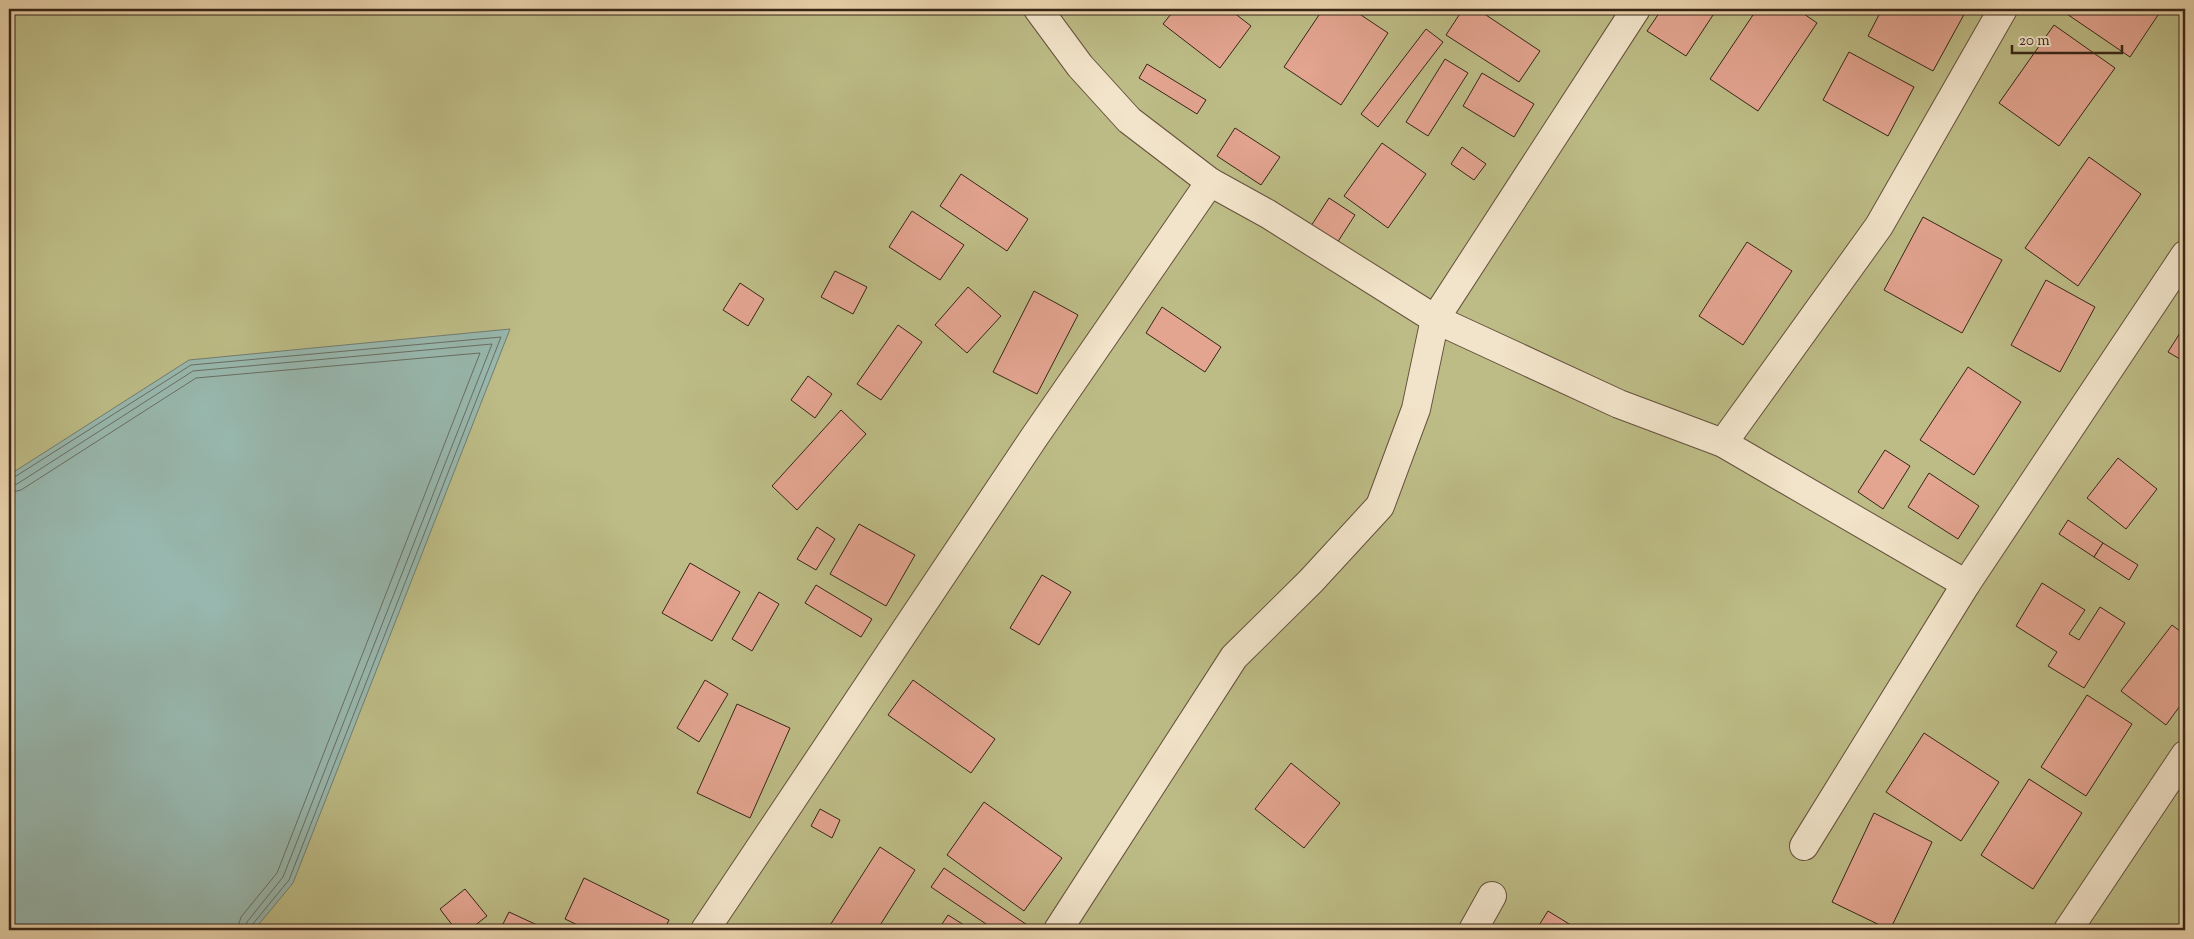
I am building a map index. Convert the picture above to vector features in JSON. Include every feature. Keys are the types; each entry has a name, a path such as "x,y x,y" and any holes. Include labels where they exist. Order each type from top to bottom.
{"street":[{"path":"1038,9 1080,66 1129,120 1210,182 1268,214 1435,319 1619,404 1723,443 1966,584"},
{"path":"1058,930 1234,656 1311,581 1380,506 1416,409 1435,319 1636,9"},
{"path":"1723,443 1879,226 2003,9"},
{"path":"705,930 1033,439 1210,182"},
{"path":"1804,846 1966,584 2185,255"},
{"path":"2068,930 2185,754"},
{"path":"1473,930 1492,896"}],"shaded area":[{"path":"9,9 2185,9 2185,930 9,930"}],"water":[{"path":"510,329 293,883 254,930 9,930 9,475 189,360"}],"building":[{"path":"1175,9 1229,9 1251,26 1220,68 1163,24"},
{"path":"1323,9 1352,9 1388,33 1341,105 1284,67"},
{"path":"1463,9 1477,9 1540,51 1519,82 1446,35"},
{"path":"1662,9 1711,9 1715,12 1686,56 1647,31"},
{"path":"1757,9 1797,9 1817,23 1758,111 1710,79"},
{"path":"1882,9 1967,9 1933,71 1868,36"},
{"path":"2066,9 2162,9 2130,57 2064,12"},
{"path":"2054,25 2115,68 2059,146 1999,103"},
{"path":"1426,29 1443,42 1378,127 1361,114"},
{"path":"1849,52 1914,87 1888,136 1823,100"},
{"path":"1445,59 1468,73 1428,136 1406,122"},
{"path":"1147,64 1206,100 1197,114 1139,78"},
{"path":"1482,73 1534,104 1514,137 1463,106"},
{"path":"1235,128 1280,157 1261,185 1217,156"},
{"path":"1382,143 1426,174 1388,228 1344,196"},
{"path":"1462,147 1486,164 1474,180 1451,164"},
{"path":"2089,157 2141,194 2078,286 2025,248"},
{"path":"961,174 1028,219 1007,251 940,206"},
{"path":"1329,198 1355,215 1337,243 1311,226"},
{"path":"912,211 964,245 940,280 889,247"},
{"path":"1923,217 2002,260 1962,333 1884,290"},
{"path":"1747,242 1792,271 1743,345 1699,316"},
{"path":"835,271 867,287 853,314 821,297"},
{"path":"2046,280 2095,307 2060,372 2011,345"},
{"path":"740,283 764,299 748,326 723,310"},
{"path":"968,287 1001,316 967,353 935,325"},
{"path":"1034,291 1078,315 1037,394 993,372"},
{"path":"1162,307 1221,347 1205,372 1146,333"},
{"path":"898,325 922,342 881,400 857,384"},
{"path":"2180,333 2185,336 2185,362 2168,352"},
{"path":"1968,367 2021,402 1974,475 1920,440"},
{"path":"808,376 832,394 815,418 791,400"},
{"path":"841,410 866,434 797,510 772,486"},
{"path":"1885,450 1910,466 1883,509 1858,492"},
{"path":"2118,458 2157,489 2126,529 2087,498"},
{"path":"1929,473 1979,506 1958,539 1908,507"},
{"path":"2068,520 2103,543 2094,557 2059,534"},
{"path":"859,524 915,555 886,606 830,574"},
{"path":"817,527 835,539 816,570 797,559"},
{"path":"2103,543 2138,565 2129,580 2094,557"},
{"path":"690,563 740,592 712,641 662,613"},
{"path":"1042,575 1071,592 1039,645 1010,628"},
{"path":"2042,583 2085,610 2069,634 2079,640 2100,607 2125,623 2084,688 2048,666 2057,652 2016,626"},
{"path":"816,585 872,619 861,637 805,603"},
{"path":"759,592 779,604 752,651 732,639"},
{"path":"2172,625 2185,635 2185,699 2166,725 2121,691"},
{"path":"705,680 728,694 699,742 677,728"},
{"path":"913,680 995,739 971,773 888,715"},
{"path":"2087,695 2132,724 2086,796 2041,767"},
{"path":"737,704 790,728 750,818 697,793"},
{"path":"1924,733 1999,782 1961,841 1886,792"},
{"path":"1291,763 1340,803 1304,848 1255,809"},
{"path":"2029,779 2082,813 2033,889 1981,855"},
{"path":"2185,781 2185,798 2178,786"},
{"path":"984,802 1062,858 1024,911 947,855"},
{"path":"820,809 840,820 832,838 811,826"},
{"path":"1874,813 1932,842 1890,930 1832,902"},
{"path":"880,847 915,870 877,930 827,930"},
{"path":"944,868 1030,927 1028,930 995,930 931,887"},
{"path":"584,878 669,920 664,930 588,930 565,919"},
{"path":"465,889 487,916 469,930 456,930 440,909"},
{"path":"1548,911 1579,930 1536,930"},
{"path":"509,912 548,930 500,930"},
{"path":"948,915 972,930 938,930"}]}
